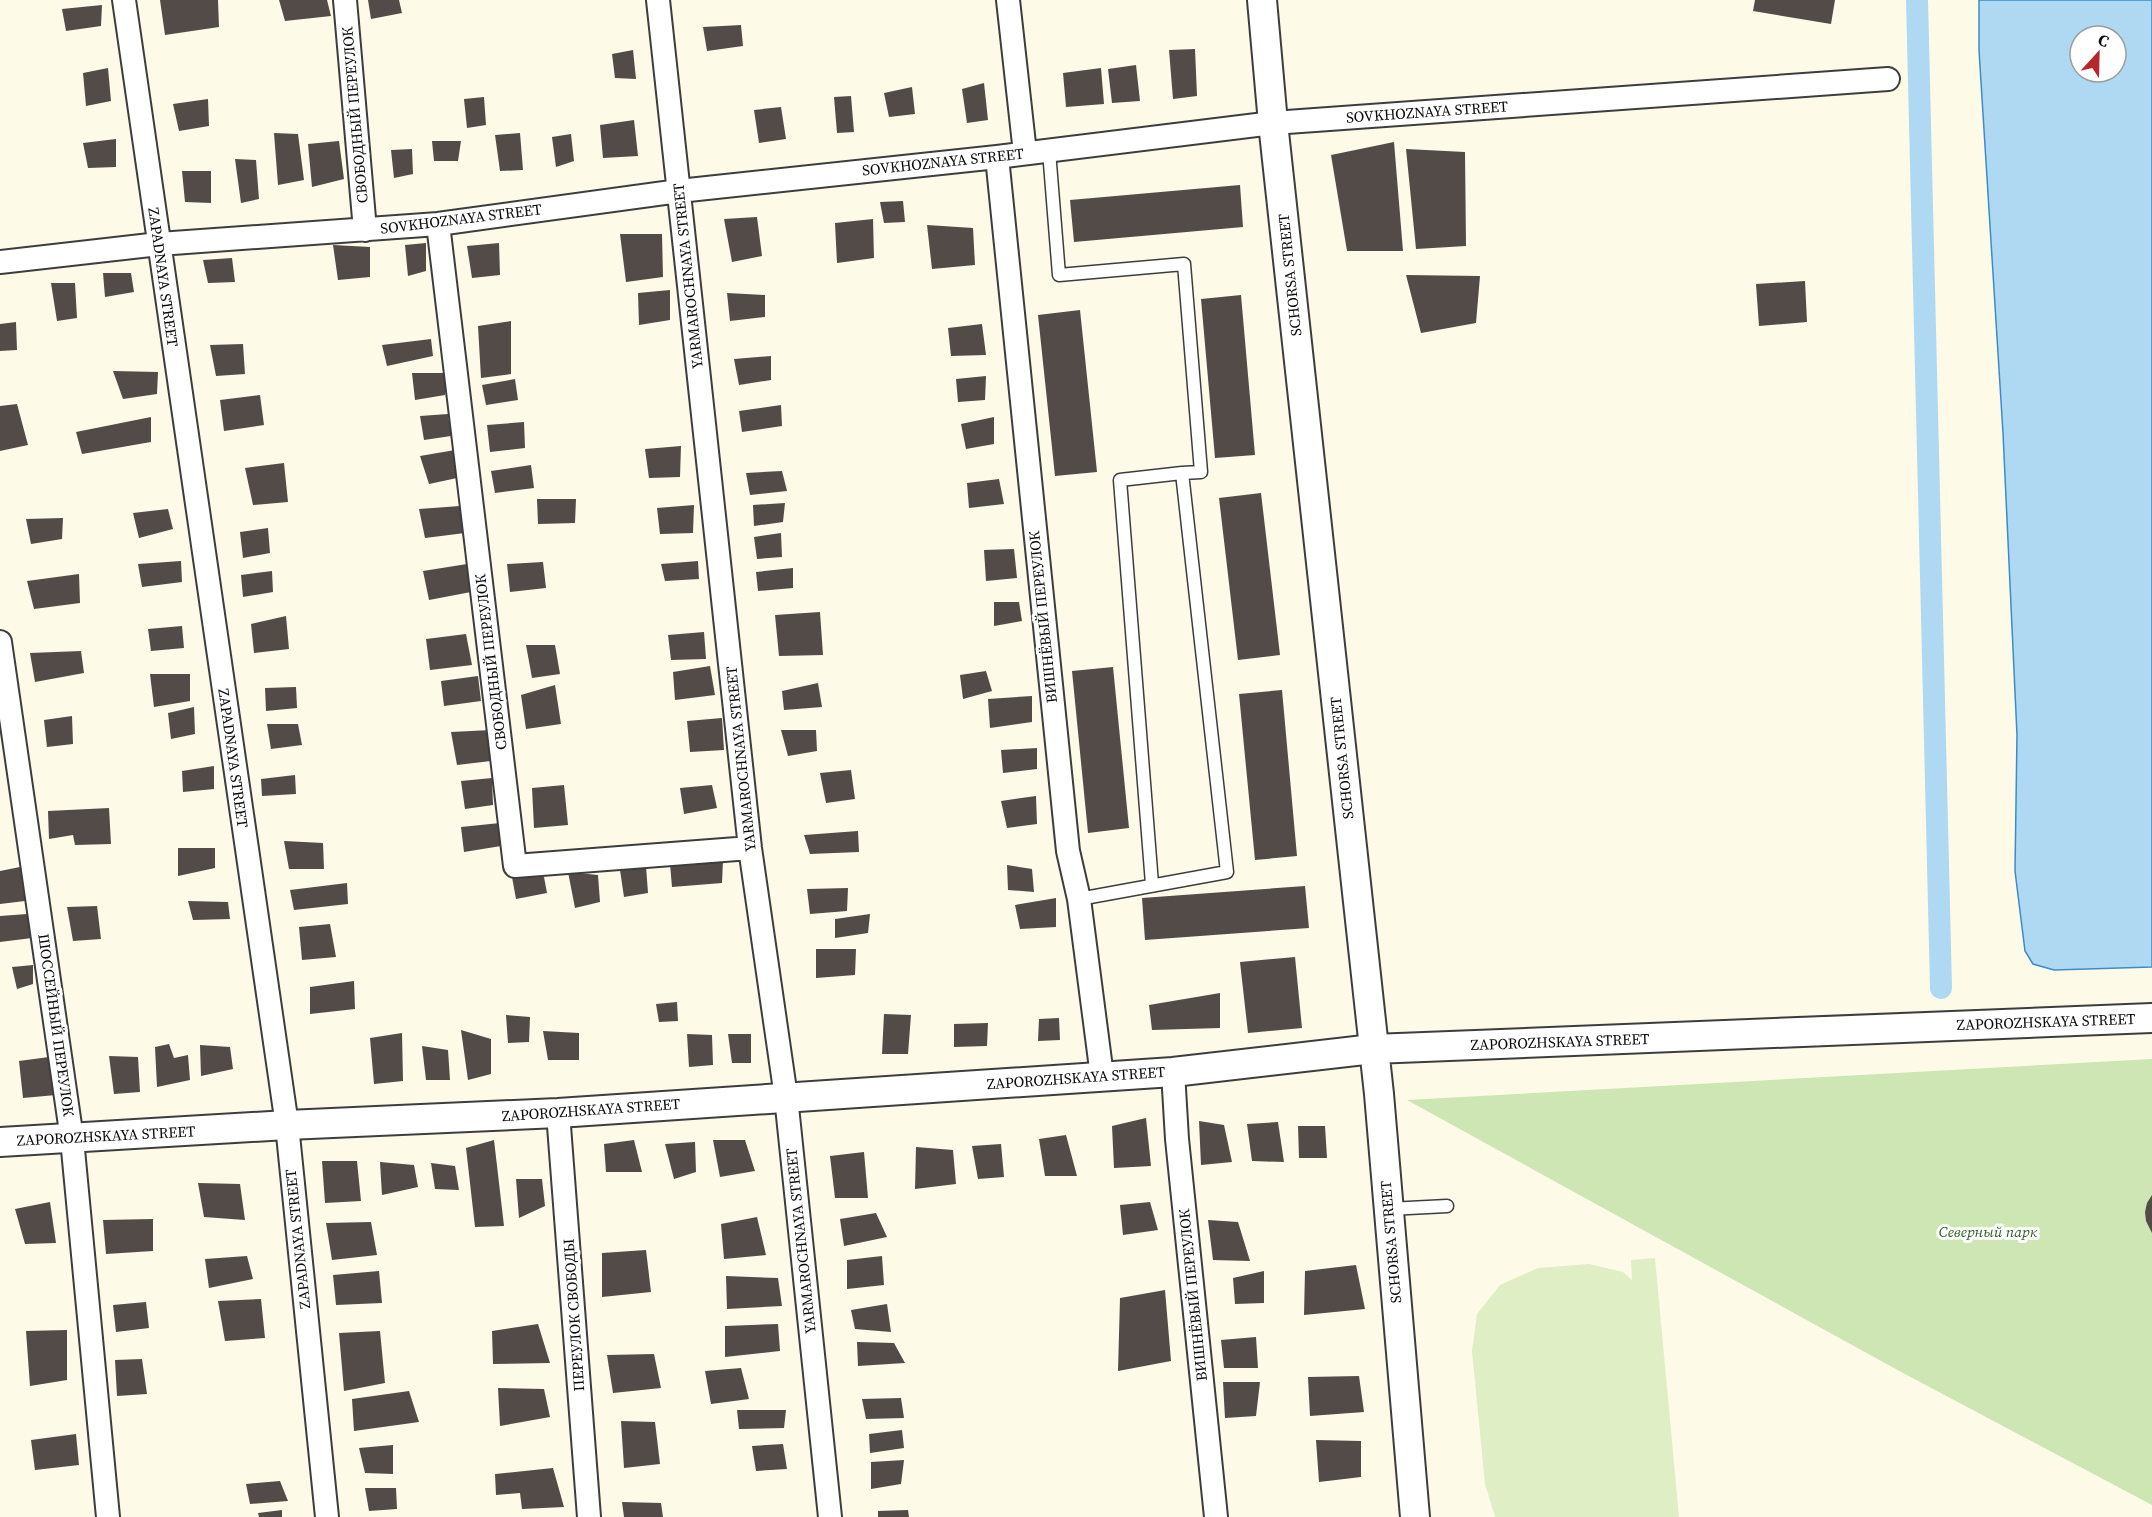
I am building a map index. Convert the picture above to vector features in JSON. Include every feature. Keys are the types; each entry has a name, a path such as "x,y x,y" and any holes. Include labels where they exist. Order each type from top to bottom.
{"street":[{"name":"ZAPADNAYA STREET","path":"124,0 287,1125 327,1517"},
{"name":"СВОБОДНЫЙ ПЕРЕУЛОК","path":"345,0 365,230"},
{"name":"YARMAROCHNAYA STREET","path":"658,0 750,848 786,1097 830,1517"},
{"path":"1008,0 1025,153"},
{"name":"SCHORSA STREET","path":"1262,0 1273,123 1389,1209 1414,1517"},
{"name":"SOVKHOZNAYA STREET","path":"0,262 159,244 438,224 679,191 997,157 1273,123 1888,79"},
{"name":"ВИШНЁВЫЙ ПЕРЕУЛОК","path":"997,157 1066,839 1079,899 1102,1076"},
{"name":"СВОБОДНЫЙ ПЕРЕУЛОК","path":"438,224 515,866 750,848"},
{"name":"ШОССЕЙНЫЙ ПЕРЕУЛОК","path":"0,642 72,1139 108,1517"},
{"name":"ZAPOROZHSKAYA STREET","path":"0,1142 287,1125 558,1113 1173,1072 1373,1050 2152,1018"},
{"name":"ВИШНЁВЫЙ ПЕРЕУЛОК","path":"1173,1072 1177,1138 1216,1517"},
{"name":"ПЕРЕУЛОК СВОБОДЫ","path":"558,1113 589,1517"}],"lane":[{"path":"1049,150 1059,275 1184,264 1201,472 1120,480 1152,884"},
{"path":"1079,899 1227,872 1182,473"},
{"path":"1389,1209 1447,1206"}],"green space":[{"name":"Северный парк","path":"2152,1059 2152,1505 1903,1373 1407,1100"},
{"path":"1655,1258 1679,1517 1495,1517 1485,1484 1472,1351 1477,1314 1500,1285 1538,1268 1589,1264 1623,1272 1632,1280 1631,1260"}],"water":[{"path":"1979,0 2152,0 2152,967 2054,970 2033,964 2025,951 2015,871 2017,735 2003,433 1979,50"}],"building":[{"path":"160,0 218,0 219,27 165,35"},
{"path":"279,0 327,0 331,16 285,21"},
{"path":"368,0 399,0 402,13 371,19"},
{"path":"1755,0 1835,0 1831,24 1753,11"},
{"path":"102,5 101,26 66,31 62,9"},
{"path":"741,25 743,46 707,51 703,27"},
{"path":"1195,49 1197,96 1173,99 1169,50"},
{"path":"633,50 636,79 615,78 612,54"},
{"path":"1136,65 1140,101 1112,103 1108,69"},
{"path":"108,68 111,101 86,106 83,73"},
{"path":"1101,68 1104,104 1066,107 1063,73"},
{"path":"984,83 988,120 967,123 962,89"},
{"path":"912,87 915,114 889,117 884,93"},
{"path":"851,96 854,132 837,133 834,97"},
{"path":"484,97 486,125 467,128 464,99"},
{"path":"208,99 209,126 179,131 173,104"},
{"path":"781,107 786,139 759,143 754,110"},
{"path":"634,120 638,156 603,158 600,125"},
{"path":"274,133 298,134 304,180 278,185"},
{"path":"520,133 523,170 500,171 495,135"},
{"path":"571,134 574,161 556,167 552,137"},
{"path":"116,139 116,167 88,168 83,143"},
{"path":"339,141 344,179 312,187 308,144"},
{"path":"432,141 461,141 458,161 434,161"},
{"path":"1394,142 1403,251 1347,251 1331,155"},
{"path":"412,149 413,174 394,178 391,150"},
{"path":"1406,149 1465,152 1466,246 1416,249"},
{"path":"235,159 256,160 259,199 241,203"},
{"path":"182,171 211,171 211,203 185,202"},
{"path":"1240,185 1243,227 1074,242 1070,200"},
{"path":"903,201 905,222 884,223 880,202"},
{"path":"757,217 762,256 732,262 724,219"},
{"path":"873,219 874,258 837,263 835,223"},
{"path":"927,225 973,228 975,265 932,269"},
{"path":"620,234 662,234 663,277 626,282"},
{"path":"426,243 426,271 408,276 405,245"},
{"path":"499,243 500,275 472,278 467,246"},
{"path":"333,245 370,247 370,277 338,280"},
{"path":"232,258 235,282 208,283 203,260"},
{"path":"103,273 131,273 134,292 105,297"},
{"path":"1406,275 1480,276 1476,323 1421,333"},
{"path":"1805,281 1807,322 1759,326 1756,284"},
{"path":"51,283 75,283 77,318 57,321"},
{"path":"670,290 670,320 639,325 638,293"},
{"path":"727,293 765,295 765,317 730,321"},
{"path":"1241,295 1255,455 1215,458 1201,299"},
{"path":"1080,310 1097,472 1055,476 1038,315"},
{"path":"511,321 511,374 481,378 478,326"},
{"path":"16,322 17,350 0,351 0,324"},
{"path":"982,324 986,355 951,356 948,328"},
{"path":"431,339 433,356 387,366 382,345"},
{"path":"243,344 245,374 216,376 210,345"},
{"path":"771,356 771,380 739,385 734,359"},
{"path":"113,371 158,372 157,394 123,399"},
{"path":"412,373 445,373 445,395 415,400"},
{"path":"986,376 985,400 958,402 956,379"},
{"path":"515,379 518,400 486,405 482,385"},
{"path":"260,395 264,425 224,431 220,400"},
{"path":"17,404 28,445 0,451 0,406"},
{"path":"781,405 782,426 742,432 739,411"},
{"path":"448,414 451,436 424,440 420,416"},
{"path":"151,417 151,442 82,454 76,432"},
{"path":"994,417 994,444 966,449 961,424"},
{"path":"524,422 525,448 490,452 487,425"},
{"path":"681,446 680,477 649,478 645,449"},
{"path":"455,450 457,478 429,484 420,456"},
{"path":"284,463 288,502 253,505 245,468"},
{"path":"531,465 534,488 495,493 491,471"},
{"path":"782,471 787,491 750,495 746,473"},
{"path":"999,479 1004,504 969,508 967,483"},
{"path":"1261,493 1280,655 1238,660 1219,498"},
{"path":"537,499 576,499 575,523 538,524"},
{"path":"785,503 783,522 754,526 753,505"},
{"path":"694,505 693,533 660,534 657,508"},
{"path":"460,506 465,533 425,538 419,509"},
{"path":"168,509 173,529 139,538 133,513"},
{"path":"63,518 62,539 31,544 26,519"},
{"path":"268,528 270,553 243,558 240,532"},
{"path":"781,533 782,557 757,559 754,537"},
{"path":"1014,549 1017,578 986,581 984,550"},
{"path":"181,561 182,582 142,587 138,564"},
{"path":"698,561 699,579 665,581 661,564"},
{"path":"543,562 546,588 510,592 507,564"},
{"path":"467,564 471,592 429,600 423,571"},
{"path":"793,568 793,588 758,591 756,572"},
{"path":"272,571 273,592 243,597 241,575"},
{"path":"79,574 80,603 34,609 27,581"},
{"path":"994,602 1019,602 1022,621 994,626"},
{"path":"820,612 823,655 779,656 775,615"},
{"path":"286,616 289,649 254,653 251,624"},
{"path":"182,626 184,648 151,651 148,629"},
{"path":"704,632 706,659 671,660 668,635"},
{"path":"466,634 472,665 430,670 426,639"},
{"path":"526,645 555,645 560,674 532,678"},
{"path":"81,651 84,673 35,682 30,653"},
{"path":"710,666 715,695 675,700 673,672"},
{"path":"1113,667 1129,828 1088,833 1072,671"},
{"path":"986,671 992,691 963,699 960,675"},
{"path":"150,674 190,674 190,701 154,707"},
{"path":"478,676 481,701 444,706 441,681"},
{"path":"818,683 822,707 784,710 782,691"},
{"path":"555,685 561,724 526,729 521,695"},
{"path":"296,687 297,708 266,711 265,688"},
{"path":"1282,690 1297,856 1255,860 1239,694"},
{"path":"1032,696 1032,722 990,728 988,699"},
{"path":"194,707 195,734 171,739 168,713"},
{"path":"72,716 73,744 47,747 44,720"},
{"path":"722,718 724,750 690,752 687,721"},
{"path":"267,724 298,724 302,745 271,749"},
{"path":"491,730 491,761 457,765 451,732"},
{"path":"781,730 816,730 817,751 788,756"},
{"path":"1037,748 1037,769 1003,773 1001,750"},
{"path":"214,766 214,789 183,792 182,771"},
{"path":"851,770 855,799 826,803 820,773"},
{"path":"295,775 296,794 262,796 261,779"},
{"path":"492,778 493,805 465,809 461,781"},
{"path":"564,785 568,825 534,828 532,788"},
{"path":"712,785 717,808 684,814 680,788"},
{"path":"1036,796 1037,824 1007,828 1001,801"},
{"path":"109,808 111,844 75,845 73,835 49,839 48,811"},
{"path":"500,823 501,846 464,852 461,827"},
{"path":"858,831 859,852 810,854 804,835"},
{"path":"284,841 323,843 324,869 289,869"},
{"path":"178,848 215,848 215,868 178,876"},
{"path":"723,860 722,883 672,887 670,864"},
{"path":"1007,865 1032,869 1034,892 1008,890"},
{"path":"646,866 648,893 624,897 620,870"},
{"path":"20,867 25,901 0,904 0,871"},
{"path":"568,872 598,875 600,902 575,908"},
{"path":"512,877 544,877 547,893 516,899"},
{"path":"347,883 348,904 294,910 290,890"},
{"path":"1305,886 1309,928 1145,940 1142,898"},
{"path":"848,888 847,911 810,914 807,889"},
{"path":"1056,898 1056,927 1020,929 1015,905"},
{"path":"188,901 228,902 230,919 193,920"},
{"path":"97,906 101,939 73,941 67,907"},
{"path":"27,914 32,938 0,942 0,916"},
{"path":"870,914 868,933 835,938 835,919"},
{"path":"330,924 336,957 302,960 299,927"},
{"path":"816,949 856,949 855,975 816,978"},
{"path":"1295,957 1302,1028 1248,1033 1240,962"},
{"path":"33,965 33,984 17,989 12,967"},
{"path":"354,981 355,1009 310,1014 310,987"},
{"path":"1220,993 1220,1028 1152,1030 1149,1005"},
{"path":"677,1002 678,1021 659,1022 656,1004"},
{"path":"884,1014 911,1015 908,1054 882,1054"},
{"path":"506,1015 530,1017 529,1042 508,1043"},
{"path":"1059,1018 1060,1040 1038,1041 1039,1019"},
{"path":"988,1023 987,1046 954,1047 954,1024"},
{"path":"461,1030 491,1039 491,1074 468,1080"},
{"path":"543,1031 579,1033 579,1060 548,1060"},
{"path":"402,1033 403,1081 374,1084 370,1038"},
{"path":"687,1034 712,1035 713,1065 689,1067"},
{"path":"728,1034 751,1034 751,1063 732,1063"},
{"path":"169,1044 174,1058 188,1055 190,1080 157,1087 155,1047"},
{"path":"200,1045 230,1047 233,1069 201,1076"},
{"path":"422,1046 448,1050 450,1080 426,1080"},
{"path":"109,1056 138,1057 140,1092 114,1094"},
{"path":"49,1057 56,1095 23,1098 19,1061"},
{"path":"1146,1118 1151,1166 1114,1168 1112,1126"},
{"path":"1199,1121 1224,1125 1232,1162 1201,1165"},
{"path":"1278,1122 1284,1162 1252,1161 1247,1124"},
{"path":"1298,1126 1325,1126 1327,1158 1299,1158"},
{"path":"1066,1135 1077,1176 1045,1176 1039,1139"},
{"path":"494,1140 504,1226 475,1227 466,1148"},
{"path":"634,1140 642,1172 606,1172 604,1144"},
{"path":"713,1140 745,1140 755,1171 720,1177"},
{"path":"695,1142 696,1172 674,1179 665,1144"},
{"path":"1001,1144 1004,1177 978,1179 972,1146"},
{"path":"916,1147 953,1150 956,1184 915,1189"},
{"path":"864,1152 868,1198 835,1198 830,1156"},
{"path":"322,1161 357,1161 361,1201 325,1203"},
{"path":"380,1162 414,1165 418,1187 382,1195"},
{"path":"431,1163 455,1166 459,1190 435,1189"},
{"path":"516,1179 542,1179 545,1206 519,1218"},
{"path":"198,1183 240,1184 245,1220 204,1217"},
{"path":"2152,1195 2152,1233 2146,1221 2145,1212"},
{"path":"50,1202 56,1243 25,1244 15,1209"},
{"path":"1150,1202 1158,1230 1123,1235 1120,1205"},
{"path":"876,1213 887,1237 844,1246 840,1219"},
{"path":"757,1217 766,1255 724,1259 721,1224"},
{"path":"153,1219 153,1251 106,1254 103,1220"},
{"path":"1208,1220 1238,1222 1250,1261 1213,1260"},
{"path":"371,1222 377,1255 332,1260 326,1223"},
{"path":"646,1250 651,1292 602,1297 602,1253"},
{"path":"247,1256 253,1279 209,1288 205,1259"},
{"path":"882,1256 884,1285 847,1289 847,1260"},
{"path":"1356,1265 1365,1309 1304,1315 1305,1271"},
{"path":"379,1271 382,1303 336,1305 333,1275"},
{"path":"1264,1271 1264,1303 1235,1304 1233,1278"},
{"path":"726,1276 778,1278 782,1306 727,1309"},
{"path":"1165,1290 1171,1361 1118,1371 1120,1298"},
{"path":"261,1299 265,1338 225,1341 218,1301"},
{"path":"146,1302 149,1328 116,1332 113,1305"},
{"path":"887,1304 891,1332 855,1329 851,1310"},
{"path":"538,1324 550,1363 493,1364 492,1331"},
{"path":"778,1324 780,1351 725,1357 725,1326"},
{"path":"67,1330 67,1380 30,1386 26,1331"},
{"path":"380,1331 385,1383 344,1391 339,1333"},
{"path":"1256,1337 1258,1368 1224,1368 1221,1340"},
{"path":"857,1342 894,1343 905,1363 858,1366"},
{"path":"654,1354 661,1388 613,1393 607,1355"},
{"path":"142,1359 147,1394 117,1396 115,1360"},
{"path":"741,1368 749,1399 711,1404 705,1371"},
{"path":"1359,1376 1364,1412 1310,1416 1308,1377"},
{"path":"1223,1382 1260,1382 1256,1416 1225,1418"},
{"path":"498,1388 544,1389 550,1417 500,1426"},
{"path":"409,1391 419,1422 354,1431 352,1399"},
{"path":"901,1398 904,1418 866,1419 862,1399"},
{"path":"737,1410 786,1410 784,1428 739,1429"},
{"path":"621,1421 655,1422 660,1464 624,1468"},
{"path":"902,1430 904,1448 870,1453 869,1434"},
{"path":"76,1434 79,1465 35,1470 31,1440"},
{"path":"1316,1440 1361,1441 1361,1477 1319,1482"},
{"path":"783,1444 787,1469 756,1471 752,1446"},
{"path":"393,1445 393,1474 365,1473 359,1448"},
{"path":"904,1460 901,1484 871,1489 871,1462"},
{"path":"553,1468 564,1507 522,1509 520,1493 496,1495 495,1474"},
{"path":"280,1481 288,1501 250,1504 246,1484"},
{"path":"365,1488 396,1488 397,1509 369,1511"},
{"path":"622,1502 661,1503 663,1517 624,1517"},
{"path":"282,1510 282,1517 259,1517 258,1513"},
{"path":"908,1510 909,1517 878,1517 878,1511"}],"waterway":[{"path":"1917,0 1941,988"}]}
